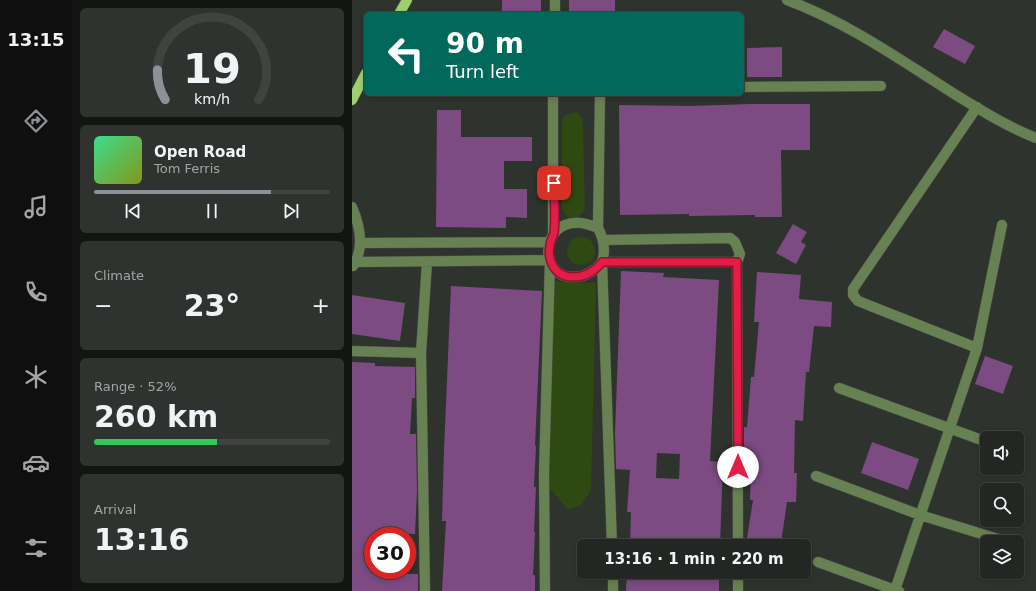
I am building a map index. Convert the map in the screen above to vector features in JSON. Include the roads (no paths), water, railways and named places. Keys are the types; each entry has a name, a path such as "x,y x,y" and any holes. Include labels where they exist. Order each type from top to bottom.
{"main road":[{"path":"400,12 407,0"},
{"path":"352,100 364,77"}],"street":[{"path":"555,0 555,12"},
{"path":"787,0 810,8 866,39 1016,130 1036,138"},
{"path":"744,87 881,86"},
{"path":"545,591 544,474 550,260 552,238 553,96"},
{"path":"600,96 598,228 603,240 605,252 602,262 612,539"},
{"path":"977,107 854,289 853,295 858,301 977,348"},
{"path":"352,207 356,218 361,243 354,265 550,260"},
{"path":"552,238 559,227 567,224 584,223 598,228"},
{"path":"818,562 897,590 920,515 977,348 1002,225"},
{"path":"361,243 552,238"},
{"path":"603,240 730,238 735,242 740,254 737,262 738,539"},
{"path":"550,260 553,268 560,274 569,277 579,277 588,274 596,269 602,262 737,262"},
{"path":"425,591 421,352 427,262"},
{"path":"352,351 421,352"},
{"path":"839,388 980,440"},
{"path":"816,476 920,515 985,535"},
{"path":"613,579 614,591"},
{"path":"738,579 738,591"}]}
